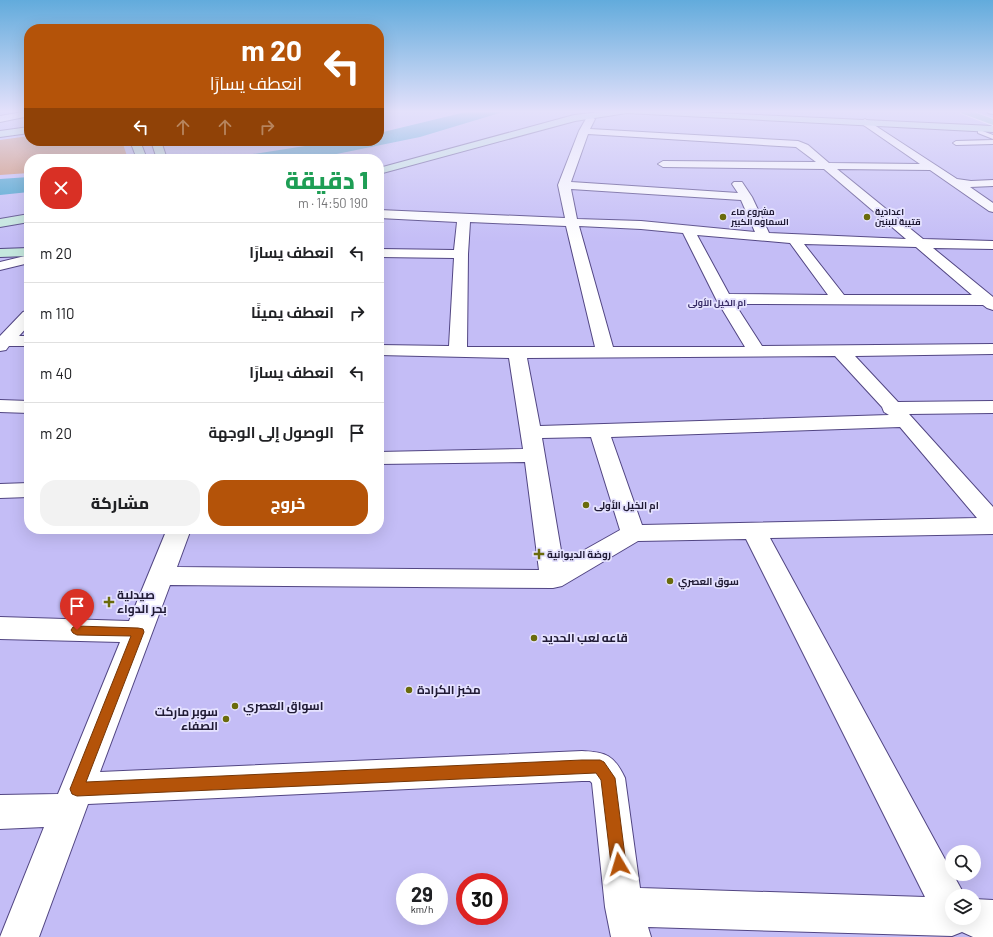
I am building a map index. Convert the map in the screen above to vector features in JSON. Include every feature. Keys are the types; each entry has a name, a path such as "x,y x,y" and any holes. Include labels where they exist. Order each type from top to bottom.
{"main road":[{"path":"384,166 424,155"},
{"path":"384,170 438,155"},
{"path":"0,218 24,217"},
{"path":"0,223 24,218"},
{"path":"0,253 24,252"}],"street":[{"path":"575,155 564,185 572,223 605,351"},
{"path":"659,184 664,155"},
{"path":"813,155 990,303"},
{"path":"914,155 992,207"},
{"path":"663,164 932,167"},
{"path":"724,165 746,197 764,237"},
{"path":"956,182 971,184 993,182"},
{"path":"564,185 659,184 746,197"},
{"path":"384,215 624,224 764,237 887,243 993,245"},
{"path":"458,351 461,254 464,219"},
{"path":"688,229 724,299 756,351"},
{"path":"793,238 840,300"},
{"path":"384,253 461,254"},
{"path":"0,266 24,260"},
{"path":"724,299 990,303"},
{"path":"2,343 24,320"},
{"path":"2,343 24,341"},
{"path":"384,354 458,351 517,353 605,351 841,352 993,349"},
{"path":"841,352 898,414 982,497 993,522"},
{"path":"517,353 535,455 553,579"},
{"path":"0,406 24,407"},
{"path":"531,432 599,431 898,414 993,407"},
{"path":"599,431 633,533"},
{"path":"384,458 535,455"},
{"path":"0,491 24,490"},
{"path":"160,576 553,579 633,533 993,526"},
{"path":"754,530 945,898"},
{"path":"19,937 177,534"},
{"path":"0,628 138,632"},
{"path":"0,812 73,800 575,766 600,767 608,778 627,922 945,917"},
{"path":"981,918 993,918"}],"shaded area":[{"path":"0,155 24,155 24,173 0,175"}],"water":[{"path":"24,177 24,193 0,195 0,179"}],"place":[{"name":"مشروع ماء السماوه الكبير","path":"723,217"},
{"name":"اعدادية قتيبة للبنين","path":"867,217"},
{"name":"ام الخيل الأولى","path":"586,505"},
{"name":"روضة الديوانية","path":"539,554"},
{"name":"سوق العصري","path":"670,581"},
{"name":"صيدلية بحر الدواء","path":"109,602"},
{"name":"قاعه لعب الحديد","path":"534,638"},
{"name":"مخبز الكرادة","path":"409,690"},
{"name":"اسواق العصري","path":"235,706"},
{"name":"سوبر ماركت الصفاء","path":"226,719"}],"district":[{"name":"ام الخيل الأولى","path":"717,303"}],"route":[{"path":"77,630 138,632 77,789 582,766 600,767 608,778 619,864"}]}
